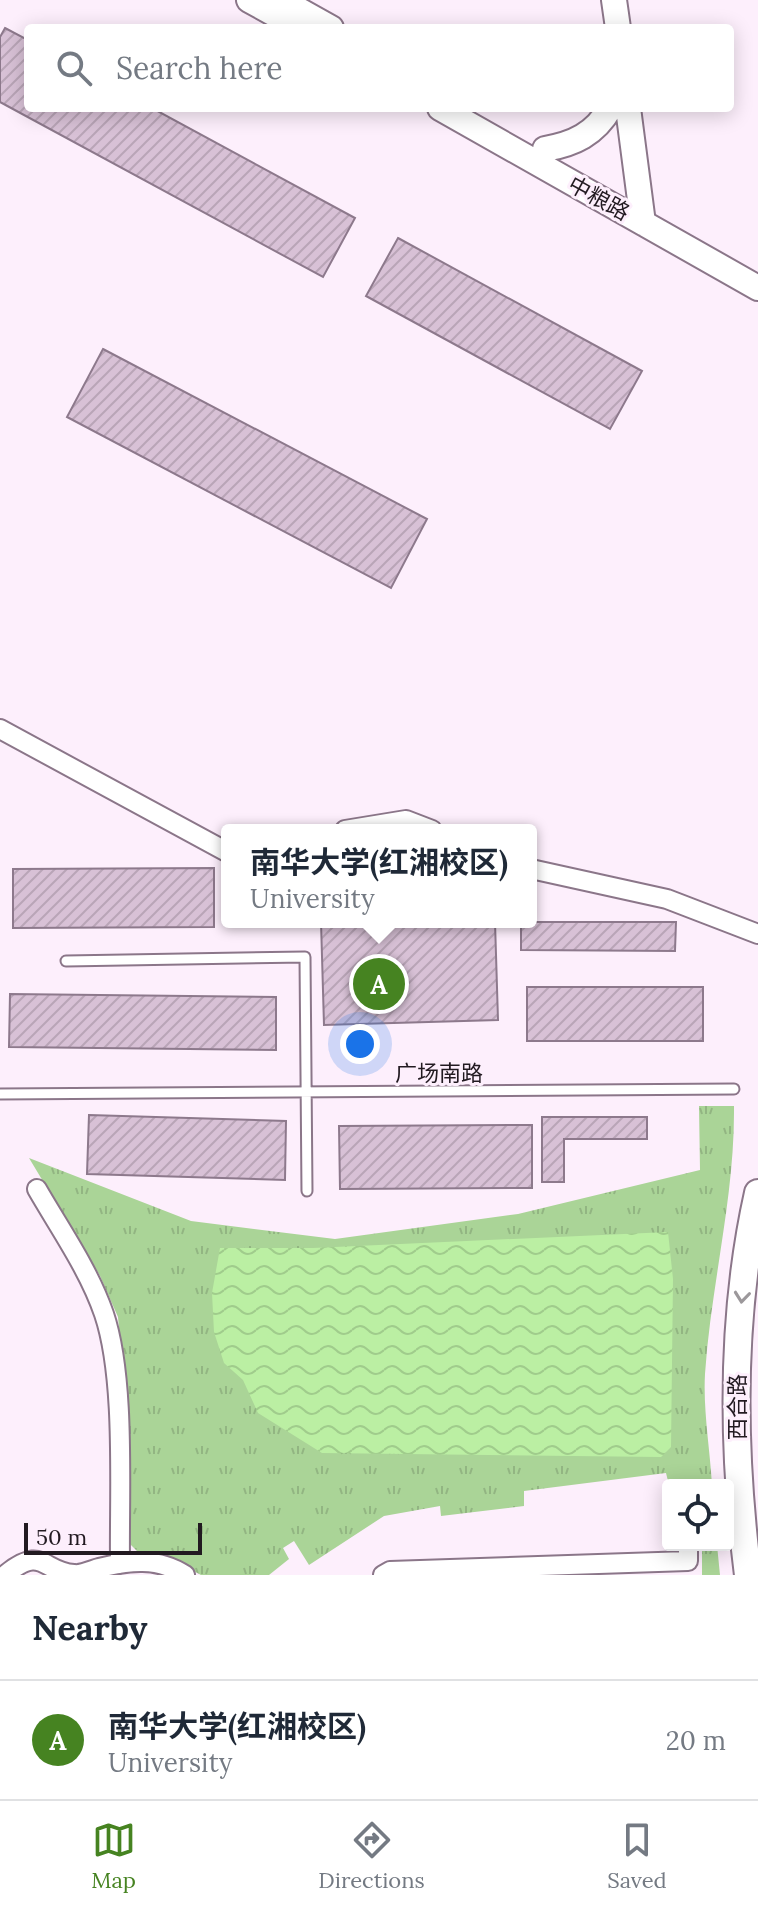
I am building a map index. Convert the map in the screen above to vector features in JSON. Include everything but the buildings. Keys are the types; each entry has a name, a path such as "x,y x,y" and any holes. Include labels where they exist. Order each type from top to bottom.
{"main road":[{"name":"西合路","path":"748,1575 740,1513 735,1409 742,1299 758,1193"}],"street":[{"path":"249,0 292,24"},
{"path":"281,0 324,24"},
{"path":"614,0 617,24"},
{"name":"中粮路","path":"448,112 758,269"},
{"name":"中粮路","path":"480,112 545,149 758,288"},
{"path":"545,149 566,145 594,130 607,112"},
{"path":"628,112 641,212"},
{"path":"0,729 221,849"},
{"path":"382,824 406,820 416,824"},
{"path":"537,870 667,899 758,934"},
{"path":"37,1189 90,1280 104,1314 112,1346 118,1422 120,1564"},
{"path":"383,1575 390,1571 622,1569 688,1561 688,1551"},
{"path":"0,1557 44,1561 74,1574 143,1561 175,1568 185,1575"},
{"path":"5,1575 23,1561"}],"lane":[{"path":"66,961 305,957 307,1191"},
{"name":"广场南路","path":"0,1094 734,1089"}],"green space":[{"path":"699,1106 734,1106 731,1174 705,1374 711,1479 668,1479 666,1473 524,1491 524,1506 441,1516 440,1506 384,1516 309,1565 294,1541 283,1548 289,1559 269,1575 201,1575 161,1554 140,1554 129,1543 127,1419 118,1317 100,1276 29,1158 191,1221 335,1239 518,1214 700,1170"},
{"path":"702,1551 718,1551 720,1575 702,1575"}],"water":[{"path":"668,1232 673,1279 671,1447 661,1457 322,1453 258,1413 243,1380 224,1363 214,1332 212,1293 220,1248 313,1248"}],"place":[{"name":"南华大学(红湘校区)","path":"379,984"}]}
